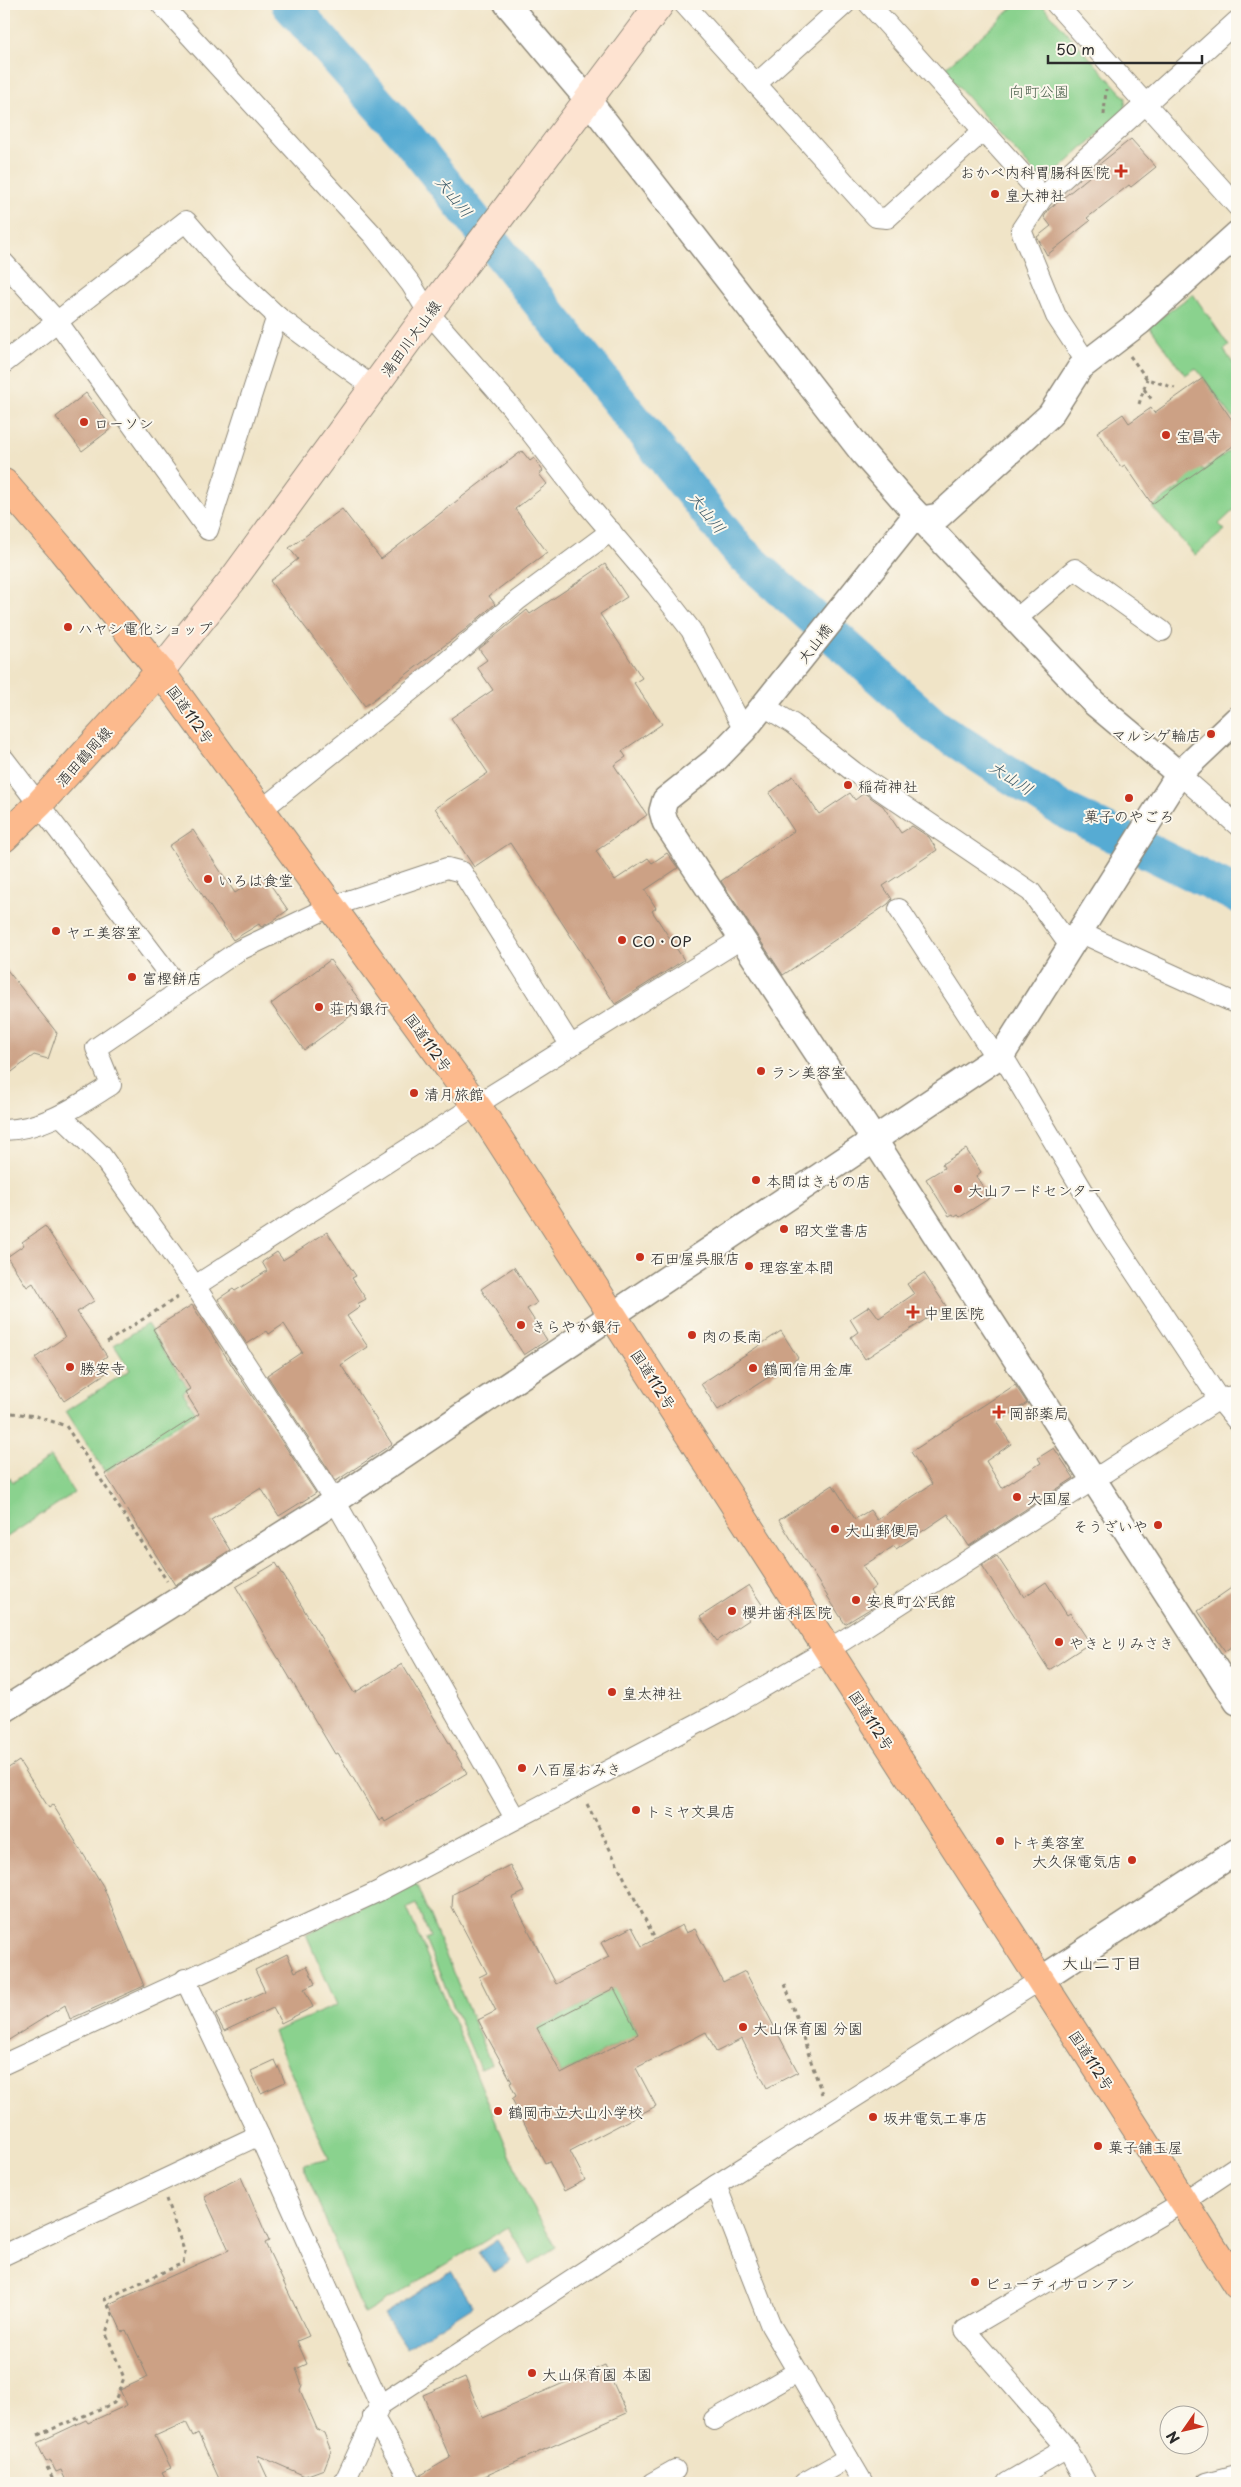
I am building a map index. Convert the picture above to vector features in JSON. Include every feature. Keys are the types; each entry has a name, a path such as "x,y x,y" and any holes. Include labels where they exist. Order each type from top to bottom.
{"main road":[{"name":"湯田川大山線","path":"160,672 234,578 431,308 660,4"},
{"name":"国道112号","path":"4,483 62,550 160,672 476,1105 613,1314 1237,2285"},
{"name":"酒田鶴岡線","path":"4,838 39,804 160,672"}],"street":[{"path":"161,4 373,235 691,630 744,730"},
{"path":"507,4 588,100 862,452 1014,620 1094,703 1237,825"},
{"path":"684,4 876,217 887,218 983,131"},
{"path":"756,84 845,4"},
{"path":"869,4 1042,197"},
{"path":"1056,4 1237,206"},
{"path":"1086,363 1056,316 1021,230 1042,197 1237,21"},
{"path":"4,363 186,221 230,272 277,316 373,387"},
{"name":"大山橋","path":"1237,234 1188,280 1117,340 1080,368 1050,414 939,516 911,521 744,730 714,761 665,800 662,811 665,822 873,1139 1237,1702"},
{"path":"4,263 57,321 208,530 277,316"},
{"path":"260,811 438,669 518,600 610,531"},
{"path":"1014,620 1075,569 1162,632"},
{"path":"767,702 854,772 1031,892 1078,933 1237,1004"},
{"path":"7,1701 178,1599 335,1501 999,1056 1158,804 1179,774 1237,719"},
{"path":"4,759 180,989"},
{"path":"4,1130 17,1130 61,1116 111,1085 96,1048 238,951 330,907 447,868 462,872 571,1046"},
{"path":"899,909 999,1056 1104,1226 1228,1397 1237,1422"},
{"path":"195,1286 476,1105 741,939"},
{"path":"61,1116 101,1156 195,1286 335,1501 515,1818"},
{"path":"4,2064 377,1892 729,1707 828,1650 1228,1397"},
{"path":"344,2483 377,2410 716,2185 1040,1980 1237,1851"},
{"path":"185,1979 259,2135 377,2410 412,2483"},
{"path":"4,2255 259,2135"},
{"path":"1086,2483 1067,2448 965,2330 1235,2172"},
{"path":"716,2185 770,2326 863,2483"},
{"path":"714,2420 797,2372"},
{"path":"1007,2483 1067,2448"},
{"path":"804,2483 848,2458"},
{"path":"652,2483 675,2470"},
{"path":"1207,2483 1237,2474"}],"path":[{"path":"1103,123 1106,86"},
{"path":"1117,340 1147,379 1175,388"},
{"path":"1139,404 1147,379"},
{"path":"1144,388 1152,400"},
{"path":"107,1342 195,1286"},
{"path":"4,1412 36,1416 66,1426 178,1599"},
{"path":"578,1785 654,1937"},
{"path":"785,1984 828,2114"},
{"path":"38,2435 114,2403 124,2378 106,2333 112,2314 104,2298 183,2264 185,2253 165,2198"},
{"path":"47,2467 55,2483"}],"green space":[{"name":"向町公園","path":"1017,4 1041,4 1126,98 1124,111 1053,175 1036,174 943,70"},
{"path":"1193,294 1229,346 1224,350 1237,369 1237,415 1233,418 1196,368 1185,375 1149,326"},
{"path":"1237,445 1237,507 1219,524 1225,530 1195,555 1152,507 1181,486 1176,477 1197,461 1203,470"},
{"path":"147,1324 188,1388 183,1392 196,1413 105,1472 66,1411 130,1370 114,1345"},
{"path":"51,1457 74,1493 4,1539 4,1482 10,1478 13,1482"},
{"path":"415,1881 491,2064 480,2069 425,1939 430,1937 416,1904 407,1908 528,2198 556,2247 530,2264 508,2227 364,2314 303,2165 329,2159 273,2032 337,2005 306,1934"},
{"path":"625,1982 632,1996 621,2003 635,2029 647,2023 655,2040 622,2042 561,2074 537,2028"}],"water":[{"path":"497,2240 511,2261 493,2273 479,2252"},
{"path":"451,2271 473,2306 406,2348 384,2314"}],"building":[{"path":"1131,139 1156,167 1131,187 1129,185 1087,218 1090,221 1047,255 1037,237 1051,226 1044,217 1049,209 1089,177 1087,174"},
{"path":"1203,378 1237,427 1237,443 1152,504 1125,465 1121,467 1097,432 1123,414 1129,423 1151,408 1154,413"},
{"name":"ローソン","path":"86,393 112,428 82,451 56,417"},
{"path":"522,451 530,461 534,458 543,471 539,474 547,484 515,509 547,552 489,596 495,604 466,629 365,706 270,581 298,559 289,548 342,509 381,559"},
{"path":"605,564 627,597 600,614 642,678 634,683 662,724 622,751 626,757 614,765 647,815 596,851 615,880 648,858 652,863 667,853 678,868 645,890 656,908 652,911 684,960 615,1004 510,843 474,867 435,808 488,773 451,718 493,690 477,667 487,660 479,649 527,610 530,614"},
{"path":"793,776 819,814 850,793 855,800 864,793 883,806 901,833 912,826 929,837 937,850 883,886 892,899 888,904 783,975 721,881 794,831 769,793"},
{"path":"193,830 235,893 263,874 288,910 271,922 261,927 259,924 233,940 169,846"},
{"name":"荘内銀行","path":"330,960 364,1006 304,1050 271,1004"},
{"path":"4,966 57,1033 48,1059 34,1055 4,1078"},
{"name":"大山フードセンター","path":"966,1149 981,1172 976,1176 990,1198 960,1217 958,1215 955,1217 953,1214 949,1216 926,1179 944,1168 942,1164"},
{"path":"45,1226 94,1301 77,1312 107,1356 99,1362 106,1373 64,1401 35,1358 65,1337 33,1283 27,1287 7,1257 24,1245 22,1242"},
{"path":"327,1232 356,1276 352,1278 366,1299 357,1304 360,1307 347,1316 368,1347 341,1365 392,1444 336,1481 267,1375 302,1352 284,1324 269,1334 267,1331 247,1344 218,1299 267,1271 262,1262 277,1252 283,1260"},
{"name":"きらやか銀行","path":"514,1267 537,1303 527,1309 547,1340 524,1355 481,1289"},
{"name":"中里医院","path":"924,1273 946,1306 865,1359 851,1337 858,1332 850,1319 870,1306 879,1318 914,1294 907,1284"},
{"path":"192,1305 316,1493 279,1516 261,1488 211,1520 230,1550 175,1585 105,1474 199,1414 185,1392 190,1389 153,1329"},
{"name":"鶴岡信用金庫","path":"781,1331 798,1358 718,1410 701,1384"},
{"path":"1015,1385 1027,1403 997,1423 1011,1444 986,1461 1002,1488 1041,1463 1038,1458 1054,1448 1074,1478 969,1546 948,1514 896,1549 894,1546 863,1566 876,1586 870,1591 878,1604 845,1624 779,1520 833,1485 855,1519 870,1510 877,1520 932,1484 911,1452"},
{"path":"997,1556 1024,1597 1046,1582 1067,1615 1070,1613 1090,1643 1049,1670 982,1565"},
{"path":"276,1563 354,1693 402,1664 467,1773 385,1822 383,1818 379,1821 338,1753 335,1754 236,1587"},
{"path":"1237,1584 1237,1643 1225,1651 1198,1611"},
{"name":"櫻井歯科医院","path":"749,1585 763,1606 747,1617 749,1620 717,1641 700,1617"},
{"path":"19,1761 49,1808 53,1805 103,1886 144,1986 70,2019 65,2005 4,2043 4,1771"},
{"path":"510,1865 524,1892 512,1898 556,1984 609,1957 601,1943 632,1927 642,1946 682,1925 686,1933 695,1929 723,1982 745,1971 798,2072 767,2088 742,2039 716,2052 706,2032 636,2068 656,2106 570,2151 585,2180 564,2191 549,2161 545,2163 512,2099 516,2096 510,2083 512,2082 478,2020 496,2011 479,1977 487,1973 452,1907 453,1894","holes":["614,1988 638,2034 561,2074 537,2028"]},
{"path":"287,1954 295,1972 307,1966 315,1984 304,1989 313,2007 281,2023 273,2008 224,2031 215,2014 265,1991 255,1970"},
{"path":"275,2060 285,2082 261,2093 251,2071"},
{"path":"241,2177 269,2241 265,2243 309,2336 297,2341 307,2364 296,2369 302,2385 300,2390 317,2429 324,2433 331,2451 324,2469 305,2476 257,2455 270,2483 221,2483 198,2433 193,2436 186,2422 155,2436 171,2468 162,2472 168,2483 67,2483 61,2470 56,2472 50,2460 46,2462 37,2443 86,2420 88,2423 127,2405 120,2390 148,2377 126,2330 122,2332 109,2304 229,2250 204,2196"},
{"path":"605,2365 627,2413 469,2483 424,2483 421,2475 450,2458 423,2395 465,2377 483,2418"}],"waterway":[{"name":"大山川","path":"289,4 409,139 739,551 934,726 1062,809 1237,895"}],"place":[{"name":"おかべ内科胃腸科医院","path":"1121,171"},
{"name":"皇大神社","path":"995,194"},
{"name":"ローソン","path":"84,422"},
{"name":"宝昌寺","path":"1166,435"},
{"name":"ハヤシ電化ショップ","path":"68,627"},
{"name":"マルシゲ輪店","path":"1211,734"},
{"name":"稲荷神社","path":"848,785"},
{"name":"菓子のやごろ","path":"1129,798"},
{"name":"いろは食堂","path":"208,879"},
{"name":"ヤエ美容室","path":"56,931"},
{"name":"CO・OP","path":"622,940"},
{"name":"富樫餅店","path":"132,977"},
{"name":"荘内銀行","path":"319,1007"},
{"name":"ラン美容室","path":"761,1071"},
{"name":"清月旅館","path":"414,1093"},
{"name":"本間はきもの店","path":"756,1180"},
{"name":"大山フードセンター","path":"958,1189"},
{"name":"昭文堂書店","path":"784,1229"},
{"name":"石田屋呉服店","path":"640,1257"},
{"name":"理容室本間","path":"749,1266"},
{"name":"中里医院","path":"913,1312"},
{"name":"きらやか銀行","path":"521,1325"},
{"name":"肉の長南","path":"692,1335"},
{"name":"勝安寺","path":"70,1367"},
{"name":"鶴岡信用金庫","path":"753,1368"},
{"name":"岡部薬局","path":"999,1412"},
{"name":"大国屋","path":"1017,1497"},
{"name":"そうざいや","path":"1158,1525"},
{"name":"大山郵便局","path":"835,1529"},
{"name":"安良町公民館","path":"856,1600"},
{"name":"櫻井歯科医院","path":"732,1611"},
{"name":"やきとりみさき","path":"1059,1642"},
{"name":"皇太神社","path":"612,1692"},
{"name":"八百屋おみき","path":"522,1768"},
{"name":"トミヤ文具店","path":"636,1810"},
{"name":"トキ美容室","path":"1000,1841"},
{"name":"大久保電気店","path":"1132,1860"},
{"name":"大山保育園 分園","path":"743,2027"},
{"name":"鶴岡市立大山小学校","path":"498,2111"},
{"name":"坂井電気工事店","path":"873,2117"},
{"name":"菓子舗玉屋","path":"1098,2146"},
{"name":"ビューティサロンアン","path":"975,2282"},
{"name":"大山保育園 本園","path":"532,2373"}],"district":[{"name":"大山二丁目","path":"1102,1962"}]}
